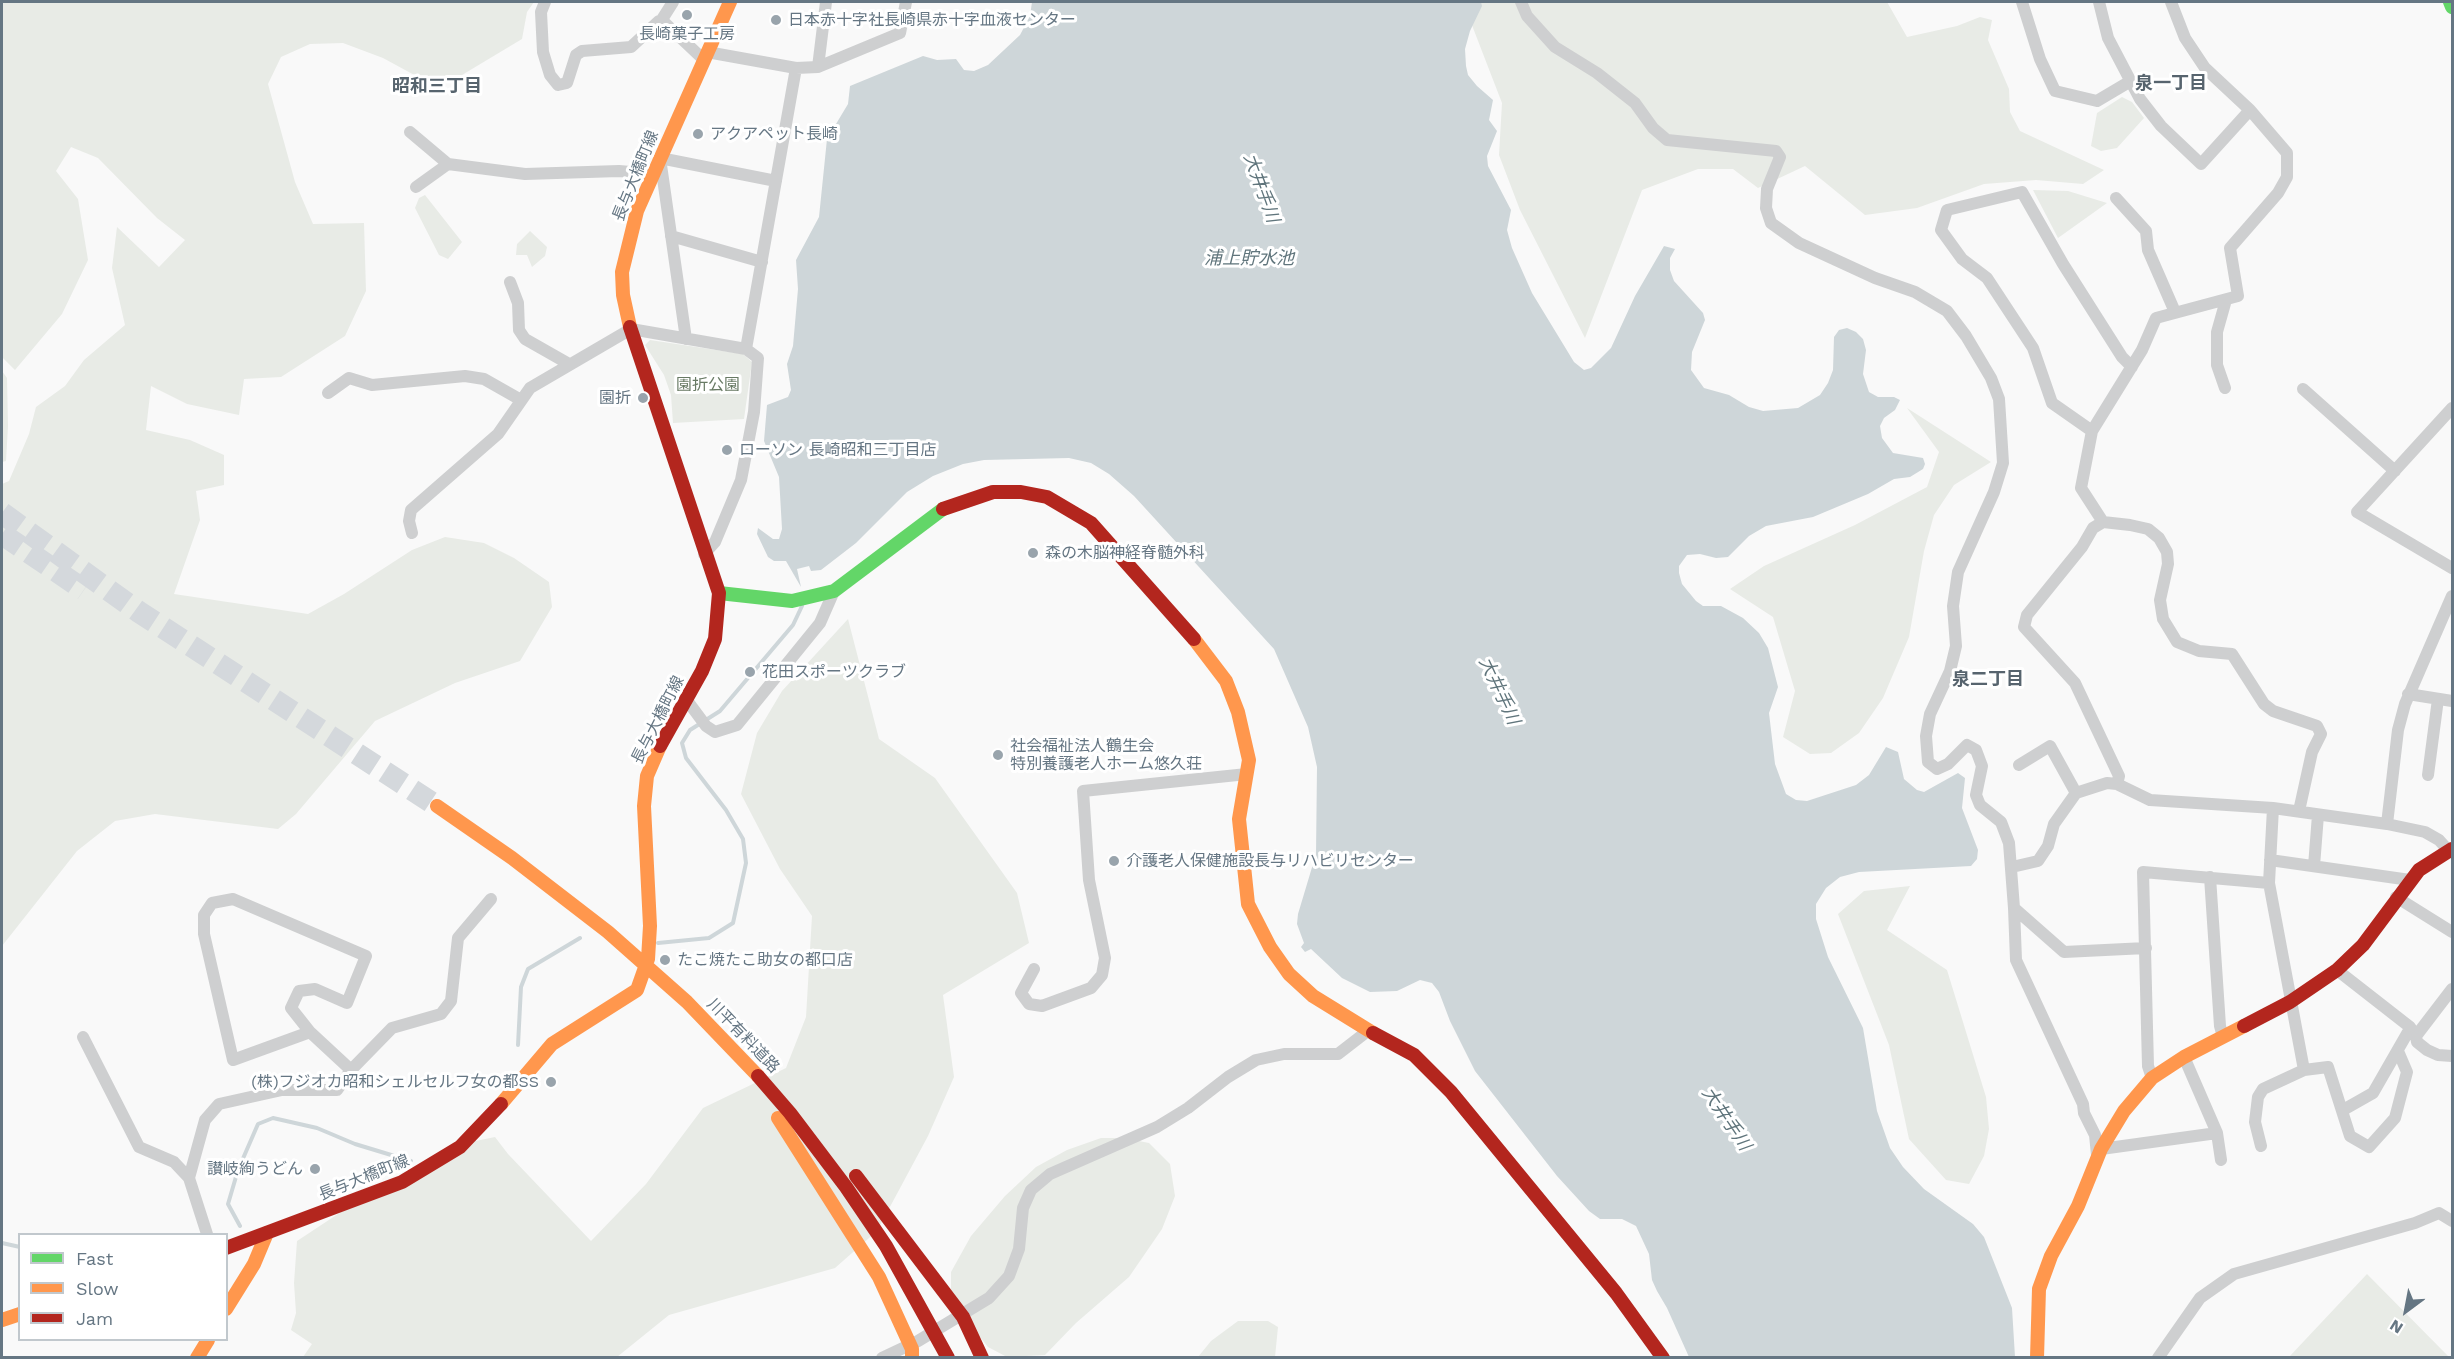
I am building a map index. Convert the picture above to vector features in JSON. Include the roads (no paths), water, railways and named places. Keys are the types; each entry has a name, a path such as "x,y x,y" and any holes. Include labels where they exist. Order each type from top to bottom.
{"main road":[{"name":"長与大橋町線","path":"228,1247 402,1182 445,1157 484,1125 552,1044 637,990 648,959 650,926 644,806 647,776 657,751 702,671 715,639 719,593 704,554 631,329 623,295 622,272 637,211 730,2"},
{"path":"2450,2 2452,7"},
{"path":"719,593 792,601 810,599 834,591 937,512 954,503 993,492 1021,492 1047,497 1091,523 1192,636 1226,681 1249,760 1239,819 1242,865 1248,904 1258,926 1277,956 1302,987 1345,1018 1414,1055 1451,1092 1616,1293 1663,1358"},
{"name":"川平有料道路","path":"434,810 603,938 681,1007 764,1087 839,1177 879,1236 948,1358"},
{"path":"2037,1358 2039,1289 2051,1256 2087,1186 2099,1154 2124,1111 2152,1077 2184,1057 2290,1002 2337,970 2363,945 2410,879 2450,850"},
{"path":"764,1087 820,1130 835,1148"},
{"path":"764,1087 879,1277 912,1349 912,1358"},
{"name":"川平有料道路","path":"764,1087 840,1191 879,1251 937,1358"},
{"path":"849,1167 963,1317 982,1358"},
{"path":"228,1306 254,1264 267,1233"},
{"path":"2,1320 18,1315"},
{"path":"197,1358 207,1341"}],"street":[{"path":"545,2 541,12 543,52 549,75 558,85 567,82 576,55 582,51 631,47 654,24 661,21 673,2"},
{"path":"818,67 826,2"},
{"path":"661,21 705,56 796,68 818,67 900,33 906,2"},
{"path":"1521,2 1527,16 1554,46 1598,73 1635,103 1653,128 1667,140 1776,151 1780,157 1767,189 1766,208 1771,223 1799,243 1875,278 1915,292 1947,311 1966,336 1991,378 1999,399 2003,463 1994,492 1958,572 1953,606 1956,646 1950,671 1930,714 1926,736 1928,762 1937,769 1948,764 1967,745 1976,750 1982,766 1976,795 1980,805 2001,822 2009,843 2016,960 2083,1104 2084,1113 2095,1135 2099,1154 2217,1133"},
{"path":"2022,2 2040,59 2055,91 2097,101 2130,82"},
{"path":"2099,2 2108,38 2130,82 2162,126 2201,164 2250,110"},
{"path":"2103,522 2081,488 2092,431 2132,367 2156,318 2238,296 2230,248 2278,193 2286,177 2287,153 2250,110 2205,68 2185,38 2171,2"},
{"path":"746,349 796,68"},
{"path":"410,132 448,164 525,174 619,171 653,174"},
{"path":"686,339 660,158 776,181"},
{"path":"416,188 448,164"},
{"path":"2092,431 2052,403 2033,348 1987,278 1962,258 1941,230 1947,210 2022,192 2063,264 2122,357 2132,367"},
{"path":"2116,198 2146,231 2148,250 2175,312"},
{"path":"671,236 762,262"},
{"path":"510,282 518,303 519,330 525,339 569,364"},
{"path":"2225,388 2217,365 2217,332 2226,300"},
{"path":"412,533 409,521 411,510 498,434 530,388 569,364 621,337 631,329 746,349 758,358 754,412 741,480 715,542 704,554"},
{"path":"328,393 350,378 372,385 465,376 484,379 521,400"},
{"path":"2303,388 2395,471"},
{"path":"2452,408 2357,512 2452,568"},
{"path":"2117,784 2119,776 2075,683 2024,627 2027,615 2082,547 2093,528 2103,522 2148,530 2159,538 2167,552 2168,564 2160,600 2163,619 2177,642 2199,651 2232,654 2264,704 2273,711 2317,726 2321,734 2312,752 2299,811"},
{"path":"686,699 706,726 715,732 737,725 820,622 834,591"},
{"path":"2387,824 2398,730 2408,694 2451,604"},
{"path":"2408,694 2452,701"},
{"path":"2427,775 2438,699"},
{"path":"2019,765 2050,746 2076,794"},
{"path":"1034,969 1025,982 1022,993 1029,1004 1042,1006 1091,988 1102,975 1105,958 1089,880 1083,790 1247,774"},
{"path":"2012,867 2038,861 2048,846 2054,824 2076,794 2107,783 2117,784 2150,800 2273,808 2387,824 2425,832 2450,850"},
{"path":"2273,808 2269,883 2289,980 2290,1002 2304,1070"},
{"path":"2314,866 2318,815"},
{"path":"2270,860 2410,879"},
{"path":"2152,1077 2148,1066 2143,872 2269,883"},
{"path":"2210,877 2223,1037"},
{"path":"2396,897 2452,932"},
{"path":"310,1032 233,1060 204,934 204,915 212,903 233,899 366,956 347,1003 315,989 299,992 291,1008 310,1032 351,1070"},
{"path":"189,1178 205,1120 219,1104 282,1090 337,1090 351,1070 392,1028 441,1014 451,1001 458,939 491,899"},
{"path":"2014,908 2064,952 2146,948"},
{"path":"2337,970 2410,1027 2417,1042 2427,1050 2438,1055 2452,1056"},
{"path":"2416,1036 2452,989"},
{"path":"882,1358 918,1341 989,1298 1009,1276 1019,1249 1023,1208 1031,1190 1050,1174 1157,1127 1188,1108 1256,1059 1284,1054 1338,1054 1369,1030"},
{"path":"2343,1110 2373,1093 2408,1032 2416,1036"},
{"path":"83,1037 138,1147 174,1162 189,1178 207,1233"},
{"path":"2261,1146 2255,1122 2258,1097 2263,1089 2304,1070 2328,1067 2350,1136 2368,1147 2395,1118 2407,1072 2398,1051"},
{"path":"2184,1057 2217,1133 2220,1160"},
{"path":"2158,1358 2200,1299 2234,1274 2415,1223 2439,1214 2452,1221"}],"water":[{"name":"浦上貯水池","path":"1032,2 1481,2 1482,6 1470,31 1465,49 1468,75 1493,100 1489,120 1497,131 1487,156 1488,166 1511,210 1507,230 1512,248 1532,293 1574,362 1584,370 1591,368 1611,348 1635,296 1664,246 1675,249 1670,258 1670,270 1674,281 1703,313 1705,320 1692,352 1691,370 1704,388 1729,395 1749,407 1763,411 1798,408 1820,395 1828,383 1833,370 1834,337 1839,330 1847,328 1856,332 1863,339 1866,350 1863,374 1869,392 1878,397 1894,397 1900,400 1895,410 1884,418 1880,426 1882,438 1893,453 1923,458 1925,464 1923,469 1910,477 1894,479 1868,494 1813,517 1766,526 1749,536 1728,557 1687,555 1679,566 1679,573 1682,584 1696,601 1703,606 1721,606 1743,618 1759,633 1768,648 1778,687 1769,713 1775,764 1786,794 1796,800 1807,801 1856,785 1869,775 1886,747 1898,752 1904,779 1917,790 1924,792 1958,773 1965,778 1962,808 1978,850 1977,859 1971,866 1859,872 1840,877 1826,888 1816,904 1816,919 1828,957 1863,1028 1877,1111 1890,1148 1903,1167 1924,1189 1973,1224 1984,1237 2012,1308 2015,1357 1689,1357 1652,1280 1649,1254 1636,1226 1622,1219 1600,1219 1589,1211 1557,1176 1475,1071 1450,1021 1439,992 1432,983 1420,980 1397,991 1370,992 1342,978 1311,949 1305,952 1301,947 1304,943 1297,924 1298,914 1316,854 1317,767 1308,727 1274,649 1134,496 1109,474 1091,463 1069,458 984,460 963,464 933,476 907,492 856,543 821,570 811,571 809,566 797,569 801,587 786,561 774,561 768,557 757,534 758,528 773,539 779,539 782,529 779,477 764,441 767,405 788,397 791,390 787,364 793,346 798,289 796,260 819,217 827,139 848,104 850,86 923,56 937,60 956,59 964,70 974,71 988,65 1020,35 1030,16"}],"waterway":[{"path":"658,943 709,938 733,923 746,863 743,839 726,810 686,758 682,743 690,730 720,711 793,625 802,606"},
{"path":"518,1045 521,987 528,969 580,938"},
{"path":"240,1226 228,1204 238,1170 258,1124 273,1118 317,1128 355,1144 411,1161"},
{"path":"2,1243 18,1247"}],"tunnel":[{"path":"2,513 139,612 437,806"},
{"path":"2,534 84,590"}],"place":[{"name":"長崎菓子工房","path":"687,15"},
{"name":"日本赤十字社長崎県赤十字血液センター","path":"776,20"},
{"name":"アクアペット長崎","path":"698,134"},
{"name":"園折","path":"643,398"},
{"name":"ローソン 長崎昭和三丁目店","path":"727,450"},
{"name":"森の木脳神経脊髄外科","path":"1033,553"},
{"name":"花田スポーツクラブ","path":"750,672"},
{"name":"社会福祉法人鶴生会 特別養護老人ホーム悠久荘","path":"998,755"},
{"name":"介護老人保健施設長与リハビリセンター","path":"1114,861"},
{"name":"たこ焼たこ助女の都口店","path":"665,960"},
{"name":"(株)フジオカ昭和シェルセルフ女の都SS","path":"551,1082"},
{"name":"讃岐絢うどん","path":"315,1169"}],"district":[{"name":"泉一丁目","path":"2171,84"},
{"name":"昭和三丁目","path":"437,87"},
{"name":"泉二丁目","path":"1988,680"}],"water label":[{"name":"大井手川","path":"1261,188"},
{"name":"大井手川","path":"1499,691"},
{"name":"大井手川","path":"1726,1119"}],"park label":[{"name":"園折公園","path":"708,385"}]}
